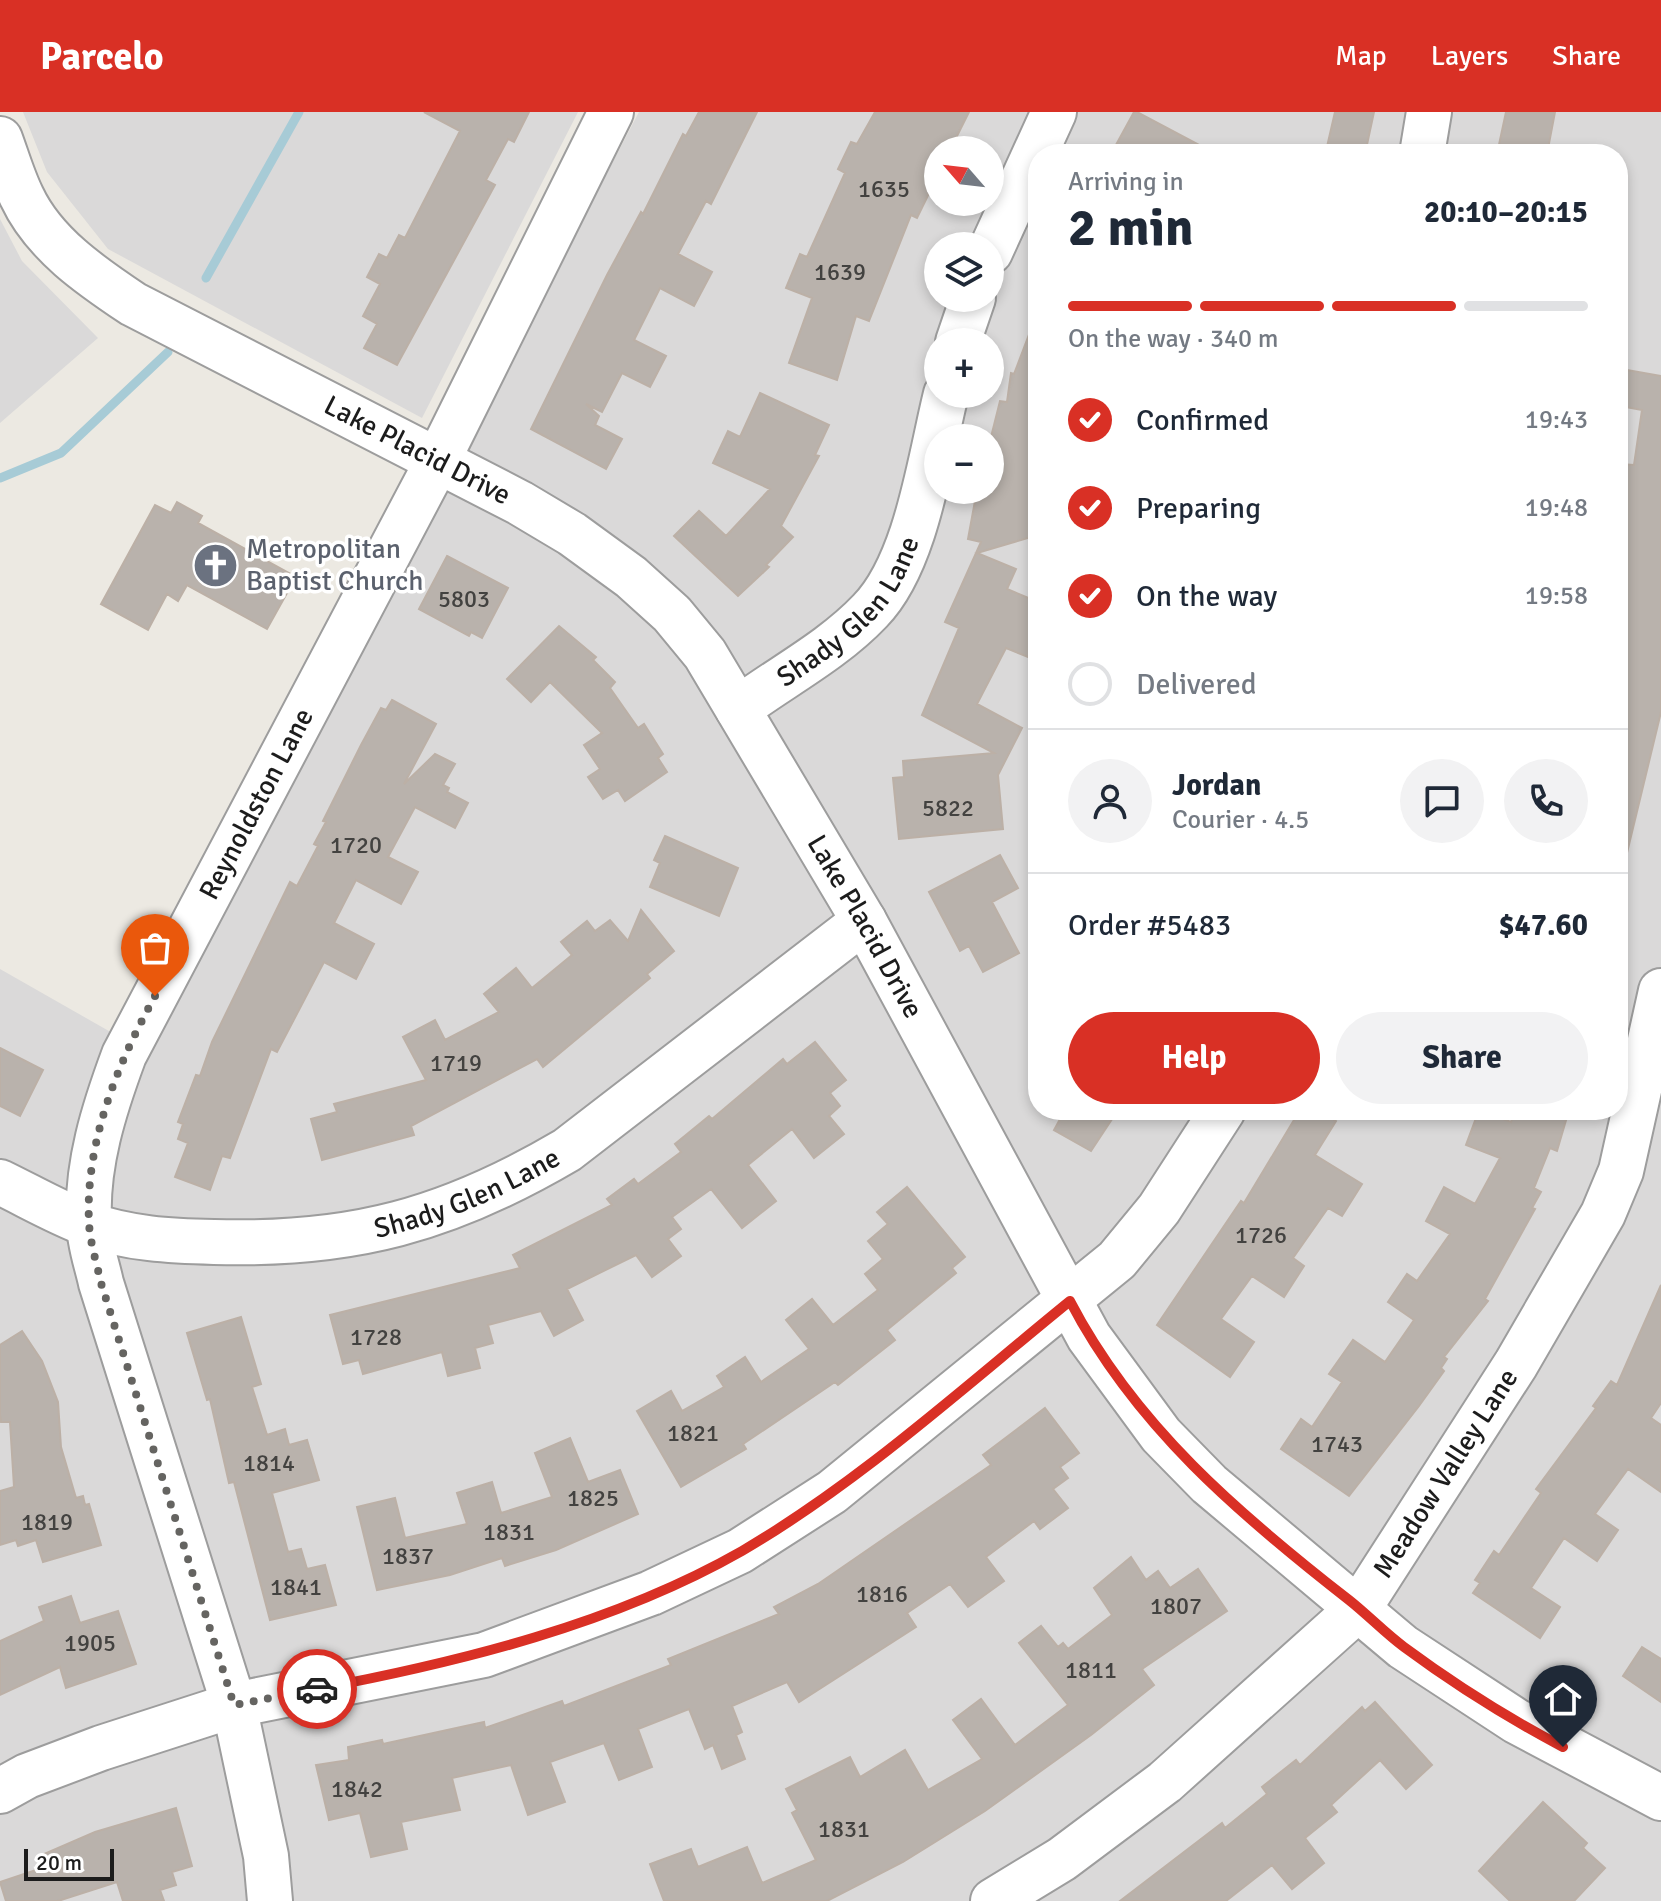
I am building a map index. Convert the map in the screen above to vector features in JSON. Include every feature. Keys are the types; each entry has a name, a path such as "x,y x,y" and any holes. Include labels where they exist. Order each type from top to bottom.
{"street":[{"name":"Reynoldston Lane","path":"270,1901 266,1856 234,1705 101,1283 89,1224 92,1164 105,1107 124,1055 437,462 611,112"},
{"path":"1039,144 1054,112"},
{"path":"1424,144 1429,112"},
{"name":"Lake Placid Drive","path":"0,139 11,203 66,253 133,304 520,503 631,577 672,614 705,654 864,921 1089,1337 1161,1435 1209,1484 1403,1647 1516,1721 1661,1798"},
{"path":"999,232 1028,169"},
{"name":"Shady Glen Lane","path":"738,709 835,643 872,609 896,573 911,532 942,408"},
{"name":"Shady Glen Lane","path":"0,1182 89,1224 134,1236 248,1243 320,1240 440,1214 514,1181 567,1150 864,921"},
{"name":"Meadow Valley Lane","path":"993,1901 1062,1859 1165,1782 1359,1608 1516,1364 1603,1214 1624,1160 1661,991"},
{"path":"0,1791 27,1776 101,1748 234,1705 484,1655 637,1598 740,1551 832,1492 1117,1260 1159,1209 1217,1120"}],"shaded area":[{"path":"23,112 578,112 422,418 108,249 47,172"},
{"path":"639,112 1661,112 1661,1901 0,1901 0,969 151,1055 180,986"},
{"path":"0,219 22,261 98,338 0,423"}],"building":[{"path":"424,112 529,112 514,142 508,139 486,180 495,185 397,365 364,348 377,324 363,316 380,284 367,277 379,254 387,258 399,235 405,238 460,131"},
{"path":"699,112 757,112 711,204 706,201 678,254 712,272 694,306 660,288 634,340 666,356 650,387 622,373 602,412 586,404 599,416 595,425 622,439 606,469 531,429 607,275 641,212 643,214 683,134 686,136"},
{"path":"875,112 969,112 957,136 924,136 924,204 917,218 911,215 869,321 856,316 837,380 789,363 812,298 786,288 800,254 807,257 845,173 838,169 851,142 857,144"},
{"path":"1134,112 1137,112 1197,144 1116,144"},
{"path":"1335,112 1374,112 1367,144 1328,144"},
{"path":"1506,112 1555,112 1549,144 1499,144"},
{"path":"1028,337 1028,538 977,553 1016,569 1007,589 1028,598 1028,657 1006,648 977,704 1022,728 998,775 1003,829 899,839 893,778 904,777 903,761 994,753 922,715 959,628 945,622 981,542 968,539 974,504 1004,504 1004,424 994,424 998,408 1004,408 1004,402 1007,402 1011,373 1014,374"},
{"path":"1628,370 1661,376 1661,712 1628,849 1628,465 1634,465 1642,410 1628,407"},
{"path":"760,393 829,425 815,455 819,456 781,526 793,537 766,565 769,567 738,596 674,536 699,511 726,536 770,489 713,463 728,431 740,437"},
{"path":"177,502 202,516 198,523 296,577 267,629 187,585 178,601 167,594 148,630 101,604 155,505 171,513"},
{"path":"447,556 508,588 482,638 471,632 469,636 419,609"},
{"path":"559,626 596,657 593,660 615,682 610,688 638,728 644,724 663,754 658,758 667,772 625,801 618,790 603,799 588,777 600,769 584,745 602,733 550,682 531,702 507,679"},
{"path":"392,700 436,724 404,784 435,754 455,764 443,785 449,788 447,792 468,803 455,828 415,807 388,857 418,872 401,904 356,880 334,923 374,944 356,979 324,962 277,1052 271,1049 230,1158 222,1156 210,1190 175,1177 188,1143 178,1139 183,1124 178,1122 196,1075 200,1076 212,1042 290,882 297,886 318,846 314,844 326,822 323,821 361,745 381,708 386,710"},
{"path":"665,836 738,868 719,916 650,887 660,863 654,860"},
{"path":"1000,855 1018,888 992,902 1019,953 983,972 969,946 960,951 929,892"},
{"path":"641,910 674,951 647,974 650,978 543,1067 537,1059 411,1126 414,1135 322,1160 311,1119 337,1112 334,1104 426,1080 403,1037 435,1020 445,1040 499,1012 484,994 516,968 532,988 572,955 561,942 587,921 595,931 610,920 628,941"},
{"path":"815,1042 846,1080 830,1093 840,1106 829,1116 844,1134 814,1158 792,1129 748,1165 776,1201 742,1228 711,1189 672,1217 681,1229 668,1239 681,1256 652,1277 636,1255 567,1289 583,1320 554,1336 541,1311 488,1325 493,1343 475,1348 480,1368 448,1376 442,1352 363,1374 359,1360 343,1364 330,1315 520,1268 513,1255 612,1205 607,1199 634,1179 638,1184 681,1152 675,1144 709,1116 712,1119 783,1059 787,1064"},
{"path":"0,1048 43,1070 20,1116 0,1106"},
{"path":"1060,1120 1111,1120 1091,1151 1054,1130"},
{"path":"1294,1120 1336,1121 1315,1155 1362,1184 1342,1216 1328,1208 1293,1258 1304,1266 1284,1297 1252,1276 1221,1319 1254,1342 1230,1377 1157,1325 1241,1201 1244,1203"},
{"path":"1475,1120 1566,1120 1557,1151 1550,1148 1534,1188 1541,1192 1532,1208 1535,1209 1485,1299 1488,1301 1444,1357 1447,1359 1441,1368 1444,1371 1349,1496 1281,1449 1301,1419 1312,1427 1342,1382 1329,1374 1353,1340 1385,1362 1414,1320 1388,1302 1407,1274 1417,1281 1450,1234 1426,1221 1444,1187 1475,1204 1500,1158 1466,1145"},
{"path":"907,1187 965,1257 952,1268 956,1273 887,1330 895,1340 838,1385 835,1382 743,1444 746,1449 681,1487 637,1411 671,1391 682,1411 724,1387 717,1376 745,1357 761,1382 809,1349 786,1320 812,1299 833,1325 878,1290 865,1274 883,1259 868,1241 888,1224 877,1212"},
{"path":"1661,1285 1661,1403 1651,1418 1661,1425 1661,1492 1628,1469 1595,1514 1618,1530 1597,1561 1564,1538 1531,1588 1560,1607 1540,1638 1473,1593 1480,1583 1475,1580 1494,1551 1499,1555 1541,1493 1536,1489 1596,1408 1593,1406 1611,1381 1617,1385"},
{"path":"241,1317 261,1384 252,1387 267,1435 285,1429 289,1445 307,1440 319,1480 272,1493 288,1552 301,1549 307,1569 325,1565 336,1605 270,1620 234,1482 229,1483 210,1399 207,1400 187,1333"},
{"path":"22,1331 42,1361 58,1402 61,1447 76,1498 83,1496 85,1505 89,1504 101,1545 43,1562 36,1540 18,1546 16,1540 0,1545 0,1491 14,1487 10,1422 1,1422 0,1415 0,1345"},
{"path":"1045,1408 1079,1453 1060,1467 1068,1478 1053,1489 1068,1508 1040,1529 1034,1521 986,1557 1004,1581 968,1607 950,1584 907,1613 916,1627 799,1702 787,1682 732,1706 742,1732 736,1735 745,1759 722,1769 713,1745 705,1749 689,1709 638,1729 652,1767 619,1780 604,1743 550,1762 565,1802 528,1815 511,1765 452,1778 460,1810 401,1822 407,1849 371,1857 360,1813 329,1820 316,1765 349,1760 348,1747 382,1740 383,1744 484,1722 485,1728 562,1701 564,1706 671,1665 668,1659 779,1614 774,1607 818,1584 991,1465 983,1455"},
{"path":"570,1438 588,1482 620,1470 638,1514 556,1550 505,1566 502,1558 450,1575 377,1590 357,1507 395,1498 405,1538 467,1524 457,1493 492,1482 501,1513 552,1497 535,1453"},
{"path":"1131,1557 1146,1580 1158,1571 1170,1588 1198,1569 1227,1611 1142,1669 1154,1685 1091,1735 985,1811 903,1862 827,1901 664,1901 650,1864 691,1849 698,1867 747,1847 762,1883 816,1860 792,1813 797,1810 786,1789 850,1757 860,1777 905,1750 928,1790 982,1759 953,1720 981,1699 1015,1745 1068,1705 1019,1643 1041,1626 1058,1647 1063,1643 1068,1649 1112,1615 1094,1588"},
{"path":"71,1596 80,1623 118,1611 136,1664 66,1688 60,1667 0,1695 0,1641 44,1621 39,1607"},
{"path":"1642,1647 1661,1659 1661,1702 1623,1676"},
{"path":"1375,1702 1432,1765 1406,1789 1380,1760 1331,1805 1337,1812 1305,1838 1324,1863 1292,1889 1272,1865 1226,1901 1120,1901 1222,1823 1225,1828 1267,1794 1262,1787 1296,1760 1300,1765 1362,1707 1365,1711"},
{"path":"1543,1802 1587,1843 1583,1848 1605,1868 1574,1901 1510,1901 1479,1871"},
{"path":"176,1808 192,1866 172,1872 176,1885 160,1890 164,1901 123,1901 117,1882 58,1901 6,1901 0,1882 48,1866 44,1854 95,1832"}],"waterway":[{"path":"206,278 299,112"},
{"path":"0,478 61,453 168,352"}],"way so far":[{"path":"155,996 124,1055 105,1107 92,1164 89,1224 101,1283 234,1705 317,1689"}],"place":[{"name":"Metropolitan Baptist Church","path":"215,565"}],"route":[{"path":"317,1689 484,1655 651,1593 740,1551 832,1492 1070,1301 1089,1337 1161,1435 1209,1484 1403,1647 1516,1721 1563,1747"}]}
